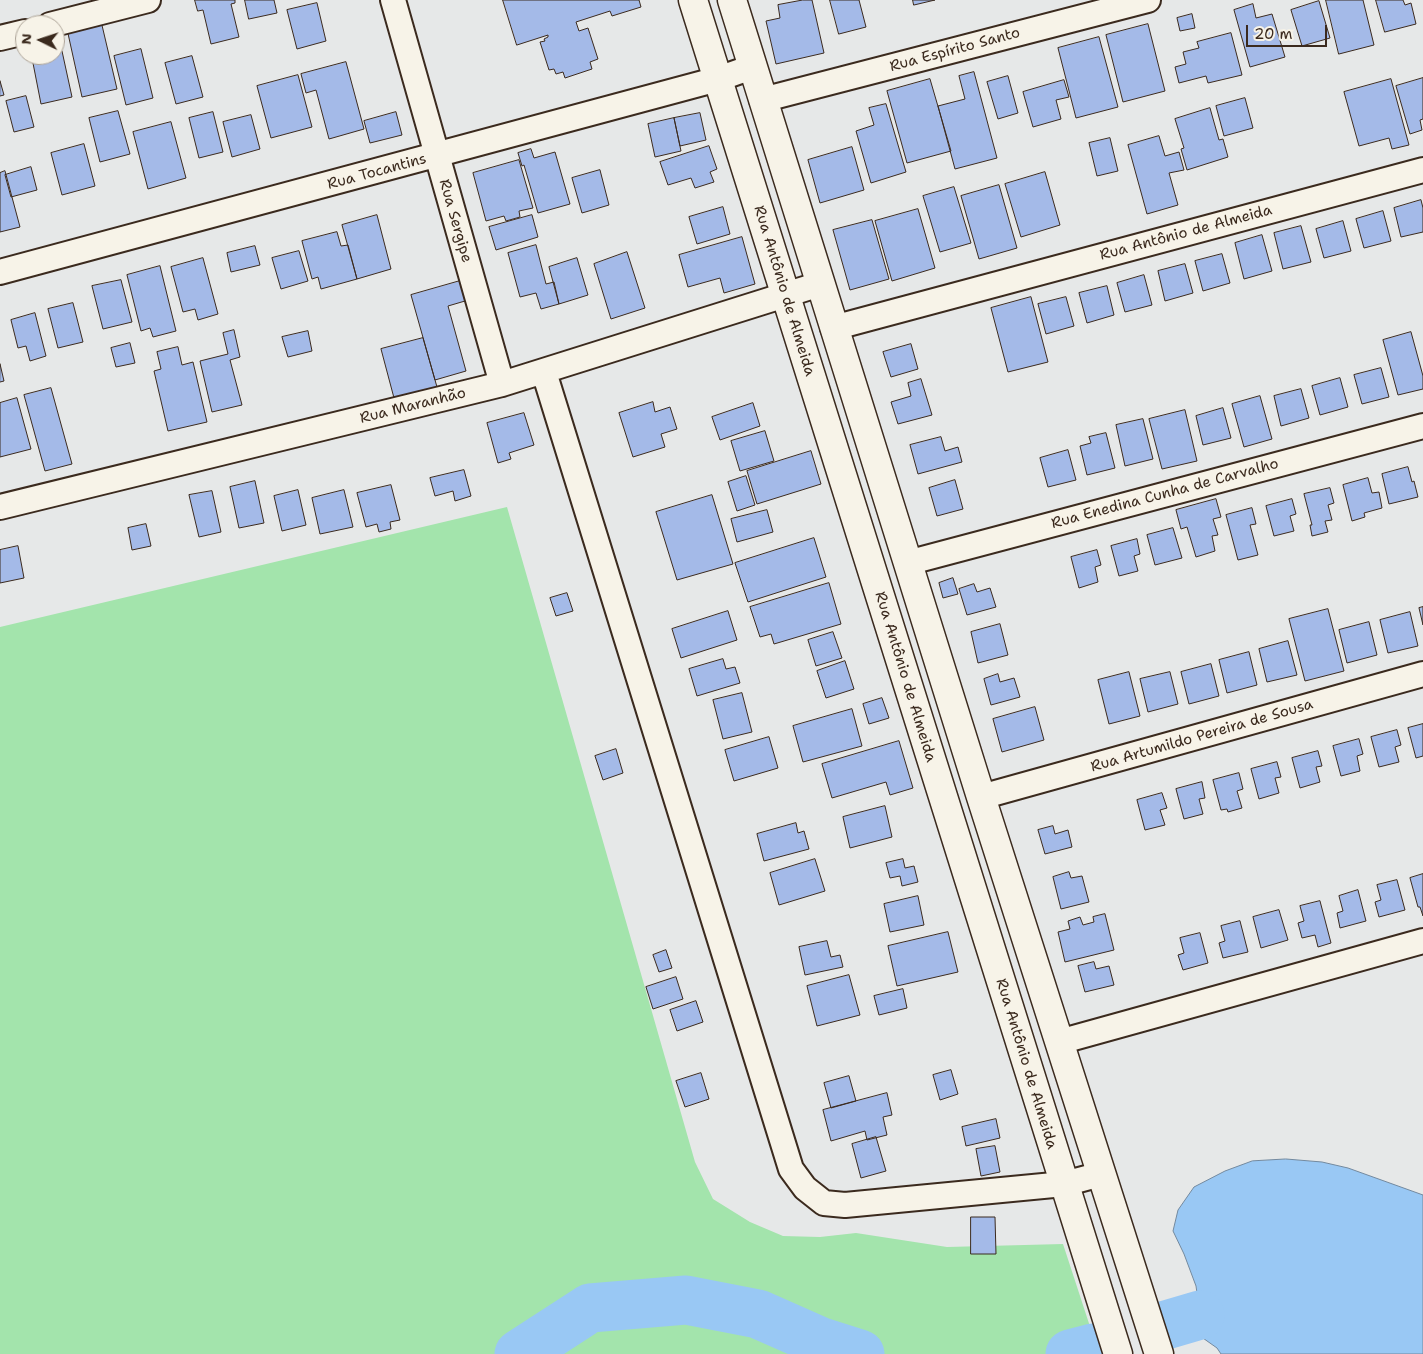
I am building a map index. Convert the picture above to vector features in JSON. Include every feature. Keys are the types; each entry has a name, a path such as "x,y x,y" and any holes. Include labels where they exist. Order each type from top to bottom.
{"street":[{"path":"65,21 148,0"},
{"name":"Rua Sergipe","path":"393,0 502,384"},
{"name":"Rua Antônio de Almeida","path":"693,0 1118,1354"},
{"path":"732,0 833,328 1159,1354"},
{"name":"Rua Espírito Santo","path":"762,100 1148,0"},
{"path":"0,38 15,34"},
{"name":"Rua Tocantins","path":"0,272 437,156 718,79 752,67"},
{"name":"Rua Antônio de Almeida","path":"833,328 1423,170"},
{"name":"Rua Maranhão","path":"0,507 502,384 820,284"},
{"path":"544,372 791,1168 805,1188 824,1203 846,1204 1064,1184 1101,1174"},
{"name":"Rua Enedina Cunha de Carvalho","path":"908,563 1423,426"},
{"name":"Rua Artumildo Pereira de Sousa","path":"981,797 1423,674"},
{"path":"1059,1042 1423,941"}],"green space":[{"path":"507,507 695,1162 713,1199 750,1222 783,1236 820,1237 856,1233 947,1247 1063,1244 1099,1354 0,1354 0,627"}],"water":[{"path":"1286,1159 1322,1162 1348,1168 1423,1195 1423,1354 1221,1354 1217,1348 1200,1336 1200,1315 1196,1286 1173,1231 1178,1210 1194,1187 1225,1171 1252,1161"}],"building":[{"path":"195,0 235,0 235,3 231,4 239,37 211,44 203,10 198,11"},
{"path":"245,0 274,0 277,13 249,19"},
{"path":"503,0 639,0 641,7 612,16 610,11 576,22 579,31 588,28 598,59 590,62 592,69 565,78 563,72 556,74 554,69 549,70 540,42 545,41 544,39 548,35 517,45"},
{"path":"812,0 824,53 776,64 766,21 780,18 778,5"},
{"path":"830,0 859,0 866,27 839,34"},
{"path":"913,0 935,0 914,5"},
{"path":"1326,0 1363,0 1374,45 1339,54"},
{"path":"1376,0 1403,0 1405,5 1411,3 1416,24 1385,32"},
{"path":"1319,1 1330,38 1302,46 1291,10"},
{"path":"317,3 326,41 297,49 287,10"},
{"path":"1253,4 1256,18 1272,14 1285,57 1250,67 1234,10"},
{"path":"1192,14 1195,28 1180,31 1177,18"},
{"path":"101,21 117,89 82,97 67,29"},
{"path":"1148,24 1165,91 1123,102 1106,35"},
{"path":"1231,33 1242,75 1208,83 1206,76 1179,83 1175,67 1186,64 1183,52 1199,48 1197,42"},
{"path":"1099,37 1118,107 1076,118 1058,48"},
{"path":"141,49 153,98 126,105 114,56"},
{"path":"192,56 203,97 176,104 165,63"},
{"path":"346,62 364,129 329,139 316,90 306,93 301,74"},
{"path":"33,65 65,65 72,97 41,104"},
{"path":"974,72 997,158 955,169 938,106 965,99 959,76"},
{"path":"298,75 312,127 271,138 257,86"},
{"path":"1008,76 1018,113 998,119 987,82"},
{"path":"1423,78 1423,119 1420,120 1422,130 1410,134 1396,86"},
{"path":"930,79 951,151 907,163 887,91"},
{"path":"1391,79 1409,145 1392,149 1389,138 1359,146 1344,92"},
{"path":"1064,80 1069,97 1056,100 1061,119 1033,127 1023,92"},
{"path":"0,81 4,95 0,96"},
{"path":"26,96 34,127 14,132 6,101"},
{"path":"1245,98 1253,128 1224,136 1216,106"},
{"path":"886,104 906,172 871,183 856,131 874,125 869,108"},
{"path":"1210,108 1219,140 1223,139 1228,157 1187,170 1181,149 1184,148 1175,119"},
{"path":"118,111 130,154 100,162 89,118"},
{"path":"213,112 223,152 199,158 189,118"},
{"path":"396,112 402,135 370,143 364,121"},
{"path":"700,113 706,140 680,146 674,118"},
{"path":"251,115 260,149 232,157 223,122"},
{"path":"674,118 681,151 655,157 648,124"},
{"path":"171,122 186,178 148,189 133,132"},
{"path":"1159,136 1165,156 1179,152 1184,170 1169,173 1178,205 1147,214 1128,145"},
{"path":"1110,138 1118,171 1097,176 1089,143"},
{"path":"84,144 95,186 62,195 51,153"},
{"path":"709,146 717,169 710,172 714,182 695,188 691,178 668,185 660,162"},
{"path":"852,147 864,190 820,203 808,160"},
{"path":"531,149 534,158 555,152 570,204 538,213 524,165 522,166 518,153"},
{"path":"519,160 533,208 519,211 520,217 506,221 504,216 486,221 473,173"},
{"path":"31,167 37,190 11,197 5,175"},
{"path":"600,170 609,205 582,213 572,178"},
{"path":"5,171 20,227 0,232 0,173"},
{"path":"1045,172 1060,225 1021,237 1005,184"},
{"path":"999,185 1017,248 979,259 961,196"},
{"path":"954,187 971,243 940,252 923,196"},
{"path":"1421,200 1423,232 1401,237 1394,208"},
{"path":"723,207 730,234 697,244 689,217"},
{"path":"918,209 935,268 892,281 875,221"},
{"path":"1383,211 1391,241 1364,248 1356,219"},
{"path":"377,215 391,269 357,279 342,225"},
{"path":"532,215 538,237 496,250 489,227"},
{"path":"872,220 889,279 850,290 833,230"},
{"path":"1343,221 1351,251 1324,258 1316,229"},
{"path":"1301,226 1311,262 1283,269 1274,233"},
{"path":"337,232 341,246 348,245 357,279 321,289 318,277 312,279 302,241"},
{"path":"1262,235 1272,271 1244,279 1235,243"},
{"path":"742,237 755,284 724,293 720,278 688,287 679,255"},
{"path":"536,245 546,284 554,282 559,304 541,309 536,293 520,297 508,253"},
{"path":"255,246 260,265 231,272 227,253"},
{"path":"299,251 308,281 281,289 272,258"},
{"path":"627,252 645,308 611,319 594,264"},
{"path":"1222,254 1230,283 1203,291 1195,261"},
{"path":"203,258 218,314 198,320 195,309 183,312 171,267"},
{"path":"577,258 588,295 559,304 549,267"},
{"path":"1185,264 1193,293 1165,301 1158,271"},
{"path":"160,266 176,331 153,337 150,328 141,331 127,275"},
{"path":"1144,275 1152,305 1125,312 1117,283"},
{"path":"121,280 132,322 103,329 92,286"},
{"path":"460,281 465,301 448,306 466,371 435,380 411,295"},
{"path":"1107,286 1114,315 1087,323 1079,293"},
{"path":"1031,297 1048,362 1008,372 991,308"},
{"path":"1066,297 1074,326 1046,334 1038,304"},
{"path":"73,303 83,342 58,348 48,309"},
{"path":"35,313 46,356 30,361 26,346 18,348 11,320"},
{"path":"234,330 240,357 230,360 242,405 212,412 200,361 228,354 223,333"},
{"path":"308,331 312,351 288,357 282,337"},
{"path":"1411,332 1423,376 1423,389 1398,395 1383,340"},
{"path":"423,338 437,387 394,398 381,349"},
{"path":"130,343 135,363 116,367 111,348"},
{"path":"911,344 918,369 891,377 883,352"},
{"path":"178,347 182,365 193,362 207,422 168,431 154,371 161,369 157,352"},
{"path":"0,364 4,381 0,382"},
{"path":"1381,368 1389,397 1362,404 1354,375"},
{"path":"1340,378 1348,407 1320,415 1312,386"},
{"path":"921,379 932,415 898,424 891,402 911,396 908,383"},
{"path":"51,388 72,464 45,471 24,395"},
{"path":"1301,389 1309,418 1281,426 1274,396"},
{"path":"1260,396 1272,439 1244,447 1232,404"},
{"path":"17,398 31,449 0,457 0,403"},
{"path":"653,402 655,412 670,407 677,429 661,434 665,447 633,457 619,413"},
{"path":"753,403 760,426 720,440 712,417"},
{"path":"1223,408 1231,438 1203,445 1196,416"},
{"path":"1185,410 1197,461 1162,469 1149,419"},
{"path":"524,413 534,445 509,453 511,459 498,463 487,423"},
{"path":"1143,419 1153,459 1125,466 1116,425"},
{"path":"765,431 774,461 740,471 731,441"},
{"path":"1106,433 1115,468 1087,475 1080,446 1091,443 1089,437"},
{"path":"941,437 945,451 958,447 962,462 918,474 910,445"},
{"path":"1068,450 1076,480 1048,487 1040,458"},
{"path":"811,451 821,484 757,504 747,471"},
{"path":"1408,467 1418,497 1389,504 1382,474"},
{"path":"464,470 471,496 455,501 453,491 435,496 430,478"},
{"path":"746,476 755,505 737,511 728,482"},
{"path":"1368,478 1372,493 1379,492 1382,508 1364,513 1365,517 1352,521 1343,485"},
{"path":"955,480 963,509 937,516 929,488"},
{"path":"255,481 264,523 239,528 230,487"},
{"path":"391,485 400,520 390,522 391,529 379,532 377,524 366,527 357,493"},
{"path":"1330,488 1334,503 1328,505 1332,520 1325,521 1328,532 1312,536 1310,525 1312,525 1304,494"},
{"path":"298,490 306,525 282,531 274,496"},
{"path":"344,490 353,527 320,534 312,498"},
{"path":"212,491 221,532 199,537 189,495"},
{"path":"712,495 733,564 677,580 656,512"},
{"path":"1216,499 1221,517 1213,519 1218,535 1212,536 1215,551 1196,557 1187,527 1181,529 1176,510"},
{"path":"1292,499 1296,514 1290,516 1294,531 1274,536 1266,506"},
{"path":"1252,508 1256,524 1250,525 1258,555 1238,560 1226,515"},
{"path":"767,510 773,532 737,542 731,519"},
{"path":"146,524 151,546 132,550 128,528"},
{"path":"1173,528 1182,558 1155,565 1147,535"},
{"path":"814,538 826,577 748,602 735,563"},
{"path":"1137,539 1140,554 1134,556 1138,571 1119,576 1111,546"},
{"path":"18,546 24,578 0,583 0,550"},
{"path":"1097,550 1101,565 1095,567 1098,582 1079,588 1071,557"},
{"path":"953,578 958,594 943,598 939,583"},
{"path":"829,583 841,624 774,644 771,634 760,637 750,607"},
{"path":"974,584 977,592 990,588 996,607 967,615 959,589"},
{"path":"567,593 573,611 556,616 550,598"},
{"path":"1423,607 1423,625 1419,608"},
{"path":"1328,609 1344,671 1305,681 1289,619"},
{"path":"728,611 737,640 681,658 672,629"},
{"path":"1410,612 1418,646 1388,653 1380,620"},
{"path":"1369,622 1377,655 1347,663 1339,630"},
{"path":"1000,624 1008,655 978,663 971,632"},
{"path":"833,632 842,658 816,666 808,640"},
{"path":"1288,641 1297,675 1267,682 1259,649"},
{"path":"1249,652 1257,685 1227,693 1219,660"},
{"path":"723,659 726,669 735,667 740,683 697,696 689,669"},
{"path":"845,661 854,689 826,698 817,671"},
{"path":"1211,664 1219,696 1189,704 1181,672"},
{"path":"1129,672 1140,716 1109,724 1098,680"},
{"path":"1170,672 1178,704 1148,712 1140,679"},
{"path":"998,674 1000,682 1014,678 1020,697 991,705 984,679"},
{"path":"742,693 752,732 723,739 713,700"},
{"path":"882,698 889,718 869,724 863,704"},
{"path":"1035,707 1044,740 1002,752 993,719"},
{"path":"852,709 862,746 803,762 793,726"},
{"path":"1423,724 1423,756 1416,758 1408,728"},
{"path":"1397,730 1401,745 1395,747 1399,762 1379,767 1371,737"},
{"path":"769,737 778,768 734,781 725,750"},
{"path":"1359,739 1363,754 1357,756 1360,771 1341,776 1333,746"},
{"path":"899,741 913,788 890,795 886,782 832,798 822,764"},
{"path":"616,749 623,773 603,780 595,756"},
{"path":"1318,751 1322,766 1316,767 1320,782 1300,788 1292,758"},
{"path":"1277,762 1281,777 1275,778 1279,793 1259,799 1251,769"},
{"path":"1239,773 1243,789 1237,791 1242,808 1228,812 1227,809 1221,810 1213,780"},
{"path":"1202,782 1205,798 1199,799 1203,814 1184,819 1176,789"},
{"path":"1162,793 1167,808 1160,810 1165,825 1145,830 1137,800"},
{"path":"885,806 892,837 850,848 843,817"},
{"path":"796,823 798,833 804,831 809,849 764,861 757,834"},
{"path":"1053,826 1055,834 1068,830 1072,847 1045,854 1038,830"},
{"path":"815,859 825,891 779,905 770,873"},
{"path":"903,859 905,868 914,866 918,882 902,886 900,876 890,878 886,863"},
{"path":"1069,872 1071,878 1082,876 1089,902 1061,909 1053,877"},
{"path":"1423,874 1423,916 1420,907 1418,907 1410,878"},
{"path":"1397,880 1405,910 1379,917 1375,902 1381,900 1377,885"},
{"path":"1358,890 1366,921 1340,928 1337,913 1343,911 1339,896"},
{"path":"918,896 924,925 890,932 884,904"},
{"path":"1320,901 1331,943 1318,947 1315,935 1302,938 1298,923 1304,921 1300,906"},
{"path":"1279,910 1288,940 1261,948 1253,917"},
{"path":"1105,914 1114,950 1065,962 1058,932 1070,929 1068,921 1080,917 1083,925 1094,922 1093,917"},
{"path":"1240,921 1248,952 1223,958 1219,943 1225,941 1221,926"},
{"path":"948,932 958,972 897,986 888,946"},
{"path":"1200,933 1208,963 1183,970 1178,955 1184,953 1180,938"},
{"path":"827,941 831,957 840,955 843,967 805,975 799,947"},
{"path":"666,950 672,968 659,972 653,955"},
{"path":"1094,962 1096,969 1109,966 1114,985 1085,992 1078,966"},
{"path":"849,975 860,1015 817,1026 807,986"},
{"path":"676,977 683,999 653,1009 646,987"},
{"path":"903,989 907,1008 879,1015 874,996"},
{"path":"696,1001 703,1022 677,1031 670,1010"},
{"path":"951,1070 958,1094 940,1100 933,1075"},
{"path":"701,1073 709,1099 685,1107 676,1081"},
{"path":"849,1076 856,1101 831,1108 824,1083"},
{"path":"887,1093 892,1115 883,1117 887,1135 867,1140 865,1131 831,1141 823,1110"},
{"path":"996,1119 1000,1138 966,1146 962,1127"},
{"path":"876,1137 886,1171 861,1178 852,1144"},
{"path":"995,1146 1000,1172 981,1176 976,1149"},
{"path":"971,1217 995,1217 996,1254 971,1254"}],"waterway":[{"path":"519,1354 590,1308 686,1300 758,1314 819,1341 860,1354"},
{"path":"1166,1325 1200,1315"},
{"path":"1070,1354 1093,1348"}]}
